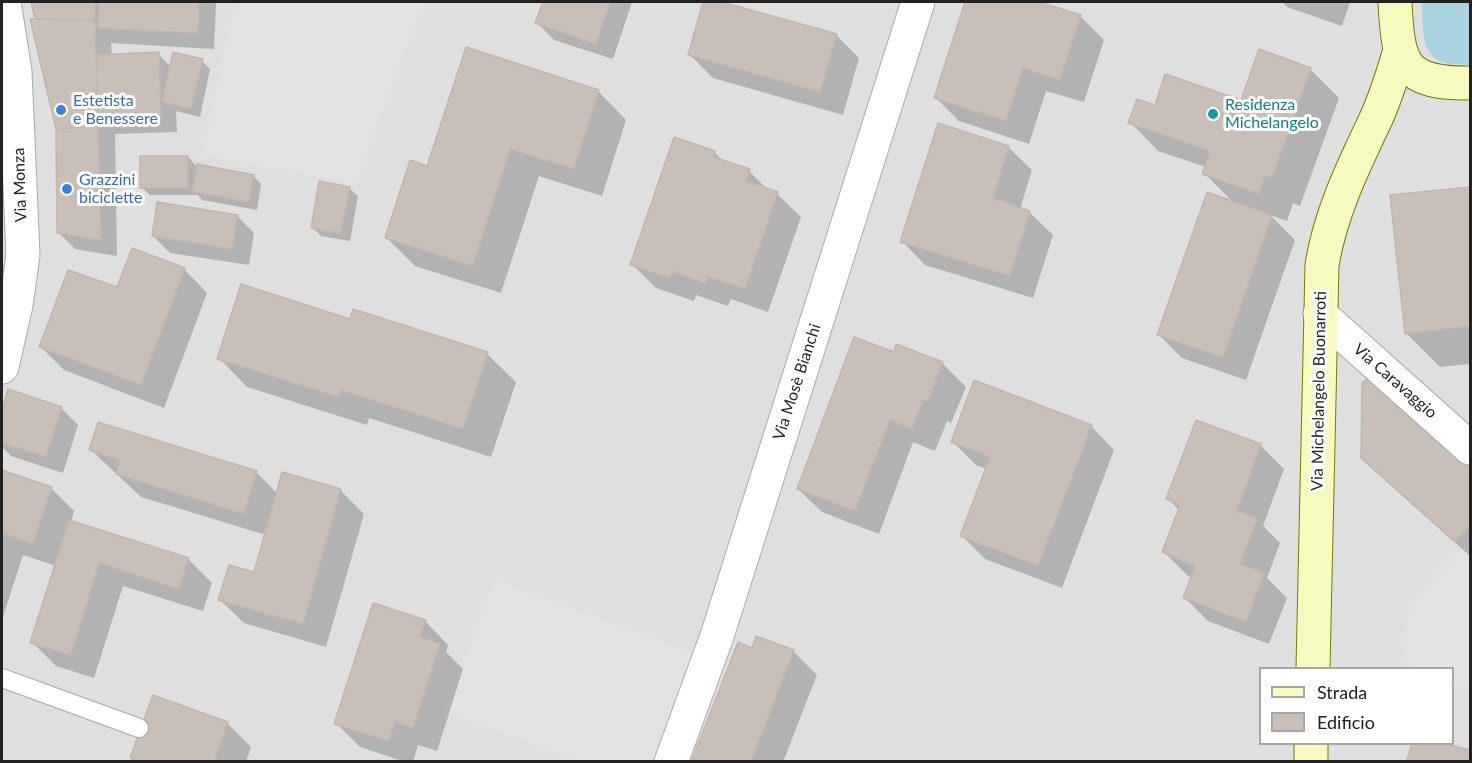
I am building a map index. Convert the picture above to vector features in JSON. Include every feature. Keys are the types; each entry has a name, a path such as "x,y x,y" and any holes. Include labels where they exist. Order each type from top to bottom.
{"street":[{"name":"Via Monza","path":"3,356 16,305 22,255 15,71 4,2"},
{"name":"Via Mosè Bianchi","path":"671,762 717,636 918,2"},
{"path":"1395,2 1397,38 1405,64 1430,80 1470,82"},
{"name":"Via Michelangelo Buonarroti","path":"1313,667 1320,314 1324,248 1353,166 1374,124 1400,50"},
{"name":"Via Michelangelo Buonarroti","path":"1374,124 1393,105 1430,80"},
{"name":"Via Caravaggio","path":"1320,314 1470,448"},
{"path":"1311,745 1311,762"}],"lane":[{"path":"2,678 139,728"}],"shaded area":[{"path":"2,2 1470,2 1470,761 2,761"},
{"path":"236,2 423,2 355,183 202,154"},
{"path":"1470,539 1470,688 1454,681 1454,667 1413,667 1402,663 1411,604"},
{"path":"495,580 709,659 671,761 581,761 446,712"}],"water":[{"path":"1422,2 1470,2 1470,65 1446,63 1437,60 1431,54 1424,38"}],"building":[{"path":"31,2 95,2 95,20 35,19"},
{"path":"99,2 199,2 198,33 98,28"},
{"path":"543,2 610,2 596,44 535,23"},
{"path":"703,2 722,2 837,34 820,92 688,55"},
{"path":"965,2 1039,2 1081,15 1060,80 1023,68 1006,121 934,98"},
{"path":"30,19 95,20 98,126 56,129"},
{"path":"466,47 599,90 574,169 510,149 473,266 385,238 410,160 427,166"},
{"name":"Residenza Michelangelo","path":"1259,49 1311,68 1272,178 1265,176 1259,194 1202,174 1210,151 1128,123 1137,99 1155,105 1165,74 1241,100"},
{"path":"159,52 161,115 98,118 96,55"},
{"path":"173,52 203,59 191,109 162,102"},
{"path":"938,123 1009,146 993,198 1030,211 1010,276 900,242"},
{"path":"98,126 101,240 57,233 56,129"},
{"path":"674,137 715,151 713,157 750,169 746,181 778,192 745,289 708,277 705,283 673,272 670,278 630,265"},
{"path":"140,156 188,156 188,188 140,188"},
{"path":"197,164 254,175 249,202 192,192"},
{"path":"319,181 350,187 341,233 311,228"},
{"path":"1470,187 1470,326 1405,334 1390,195"},
{"path":"1207,192 1272,215 1223,358 1157,335"},
{"path":"157,202 238,215 232,249 152,236"},
{"path":"132,248 185,268 141,385 39,347 68,270 117,287"},
{"path":"241,284 350,319 353,309 488,352 463,429 341,390 339,397 217,359"},
{"path":"854,337 894,352 896,344 943,362 928,401 923,399 912,429 890,420 855,511 797,489"},
{"path":"1368,378 1470,467 1470,526 1455,542 1361,458 1362,383"},
{"path":"974,380 1092,425 1038,566 960,536 990,457 951,442"},
{"path":"8,389 62,407 46,457 2,443 2,411"},
{"path":"1196,420 1261,444 1237,511 1257,519 1240,564 1264,573 1246,622 1183,598 1195,566 1162,552 1180,505 1166,499"},
{"path":"98,422 257,471 244,514 116,474 120,460 89,450"},
{"path":"2,470 52,487 33,544 2,533"},
{"path":"282,472 341,489 303,624 218,600 229,565 254,572"},
{"path":"69,520 189,558 179,589 99,563 71,655 30,643"},
{"path":"373,603 426,620 420,637 440,644 413,728 395,722 389,741 334,724"},
{"path":"756,636 794,650 751,762 691,762 738,642 752,648"},
{"path":"153,695 228,722 214,762 140,762 130,758"},
{"path":"1412,745 1450,745 1470,750 1470,762 1406,762"}],"place":[{"name":"Estetista e Benessere","path":"61,110"},
{"name":"Residenza Michelangelo","path":"1213,114"},
{"name":"Grazzini biciclette","path":"67,189"}]}
